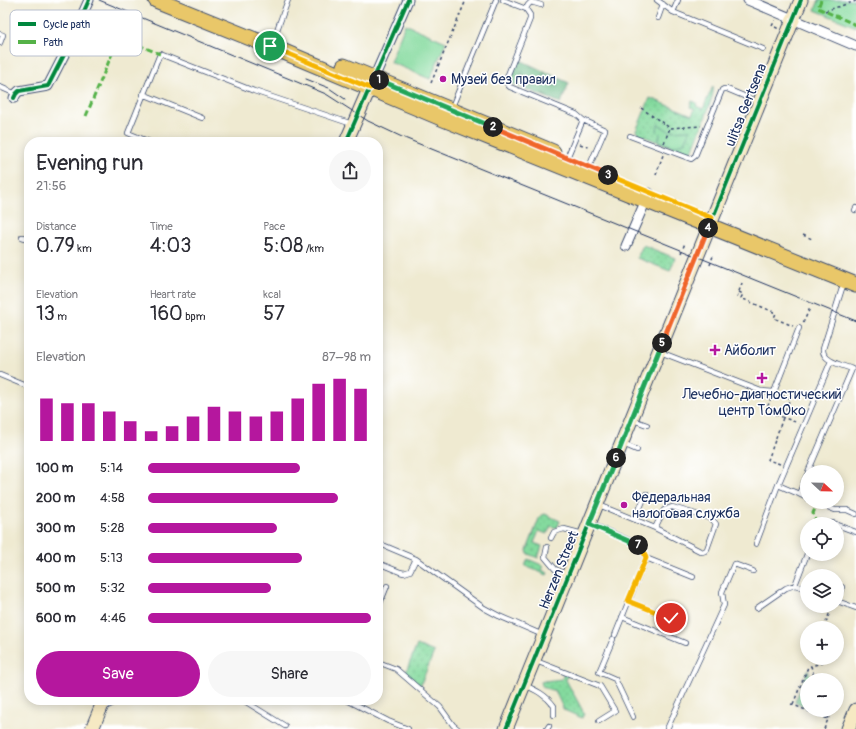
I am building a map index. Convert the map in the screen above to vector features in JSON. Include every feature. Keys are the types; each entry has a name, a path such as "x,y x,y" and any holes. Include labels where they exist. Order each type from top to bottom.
{"main road":[{"path":"156,0 270,46 450,110 589,167 647,196"},
{"path":"182,0 274,38 372,83 852,281"}],"street":[{"path":"84,10 89,0"},
{"path":"348,137 408,0"},
{"path":"748,0 856,46"},
{"name":"ulitsa Gertsena","path":"711,222 801,0"},
{"path":"15,96 22,90 48,86 63,56"},
{"path":"626,246 647,196"},
{"name":"Herzen Street","path":"506,729 711,222"},
{"path":"92,729 102,705"},
{"path":"848,729 856,710"}],"lane":[{"path":"274,38 288,0"},
{"path":"450,110 496,0"},
{"path":"503,0 526,9 530,14 530,19 506,77 507,84 510,87 576,114 583,120 605,130 589,167"},
{"path":"657,0 673,12 763,49"},
{"path":"673,12 678,0"},
{"path":"526,9 532,2 541,5"},
{"path":"658,18 663,4"},
{"path":"0,34 3,35 0,43"},
{"path":"133,137 128,133 160,54 254,91 354,125"},
{"path":"0,88 15,96"},
{"path":"630,136 688,159 694,158 720,93 724,89 759,102"},
{"path":"144,94 202,118"},
{"path":"567,158 583,120"},
{"path":"812,465 854,370 825,357 822,354 852,281"},
{"path":"659,351 761,391 774,392 799,328"},
{"path":"756,544 778,485 831,360"},
{"path":"0,376 24,385"},
{"path":"631,419 647,425"},
{"path":"622,443 637,450"},
{"path":"778,485 799,494"},
{"path":"635,520 646,494"},
{"path":"597,504 655,528 702,552 707,549 716,524 712,519 672,507 664,510 655,528"},
{"path":"832,509 847,510 856,514"},
{"path":"844,527 856,532"},
{"path":"551,538 554,532 564,529 578,532 587,529 642,546 646,558 600,672 615,679 633,717"},
{"path":"383,545 416,559 491,612 544,636"},
{"path":"547,547 545,557 555,569 568,576"},
{"path":"646,558 693,577"},
{"path":"383,566 404,573 410,571 416,559"},
{"path":"795,585 804,561"},
{"path":"667,729 724,605 722,592 734,564 753,571"},
{"path":"757,608 786,588 795,585 800,587"},
{"path":"383,596 387,586"},
{"path":"628,601 671,618"},
{"path":"844,603 856,608"},
{"path":"622,617 685,643"},
{"path":"534,660 600,686 616,711 600,721"},
{"path":"383,664 396,669 440,707 453,725 458,729"},
{"path":"524,685 548,698 554,706 554,715"},
{"path":"251,705 285,726"},
{"path":"358,705 388,721 408,729"}],"path":[{"path":"432,83 466,0"},
{"path":"825,12 856,1"},
{"path":"772,26 775,18"},
{"path":"641,108 670,128 707,126"},
{"path":"656,175 670,128"},
{"path":"578,143 593,149"},
{"path":"803,235 812,239"},
{"path":"681,253 685,244"},
{"path":"710,265 714,256"},
{"path":"737,297 742,283"},
{"path":"739,292 743,294 741,298 776,313 774,318 792,325"},
{"path":"806,317 810,308"},
{"path":"786,466 768,460 783,417 790,398 774,392 766,411 783,417 804,425"},
{"path":"815,665 808,667 792,704 828,718 824,729"},
{"path":"811,666 813,673"}],"green space":[{"path":"819,0 856,0 856,27 815,10"},
{"path":"405,24 446,42 430,79 390,62"},
{"path":"518,59 569,83 561,103 511,82 510,78"},
{"path":"713,86 712,98 709,107 693,149 690,152 681,151 638,134 636,131 650,98 692,115 695,109 690,107 692,101 697,103 696,106 703,109"},
{"path":"658,124 669,131 690,130 684,143 672,146 659,141 660,134 657,131"},
{"path":"643,245 675,258 670,271 637,258"},
{"path":"545,514 560,521 557,528 551,526 547,534 539,531 534,543 542,546 538,558 528,554 527,550 540,516"},
{"path":"528,559 544,566 542,570 548,573 547,575 525,566"},
{"path":"417,645 434,652 420,686 405,674"},
{"path":"564,672 568,674 566,680 584,713 582,718 564,710 555,691 542,686 541,684 541,682 544,681 562,679"},
{"path":"800,690 800,704 795,702"}],"tram line":[{"path":"99,0 123,10"},
{"path":"142,18 326,94 368,121 402,137 856,321"},
{"path":"306,79 329,88 345,99"}],"marked path":[{"path":"821,0 818,8 856,25"},
{"path":"142,47 160,54"},
{"path":"86,116 111,56"},
{"path":"814,517 813,513 815,509"}],"cycle path":[{"path":"84,10 89,0"},
{"path":"348,137 408,0"},
{"path":"506,729 801,0"},
{"path":"14,98 19,91 48,86 63,56"}],"place":[{"name":"Музей без правил","path":"443,79"},
{"name":"Айболит","path":"715,350"},
{"name":"Лечебно-диагностический центр ТомОко","path":"762,378"},
{"name":"Федеральная налоговая служба","path":"624,505"}],"route":[{"path":"270,46 370,88 374,78 712,218 589,524 642,546 646,558 628,601 671,618"}]}
